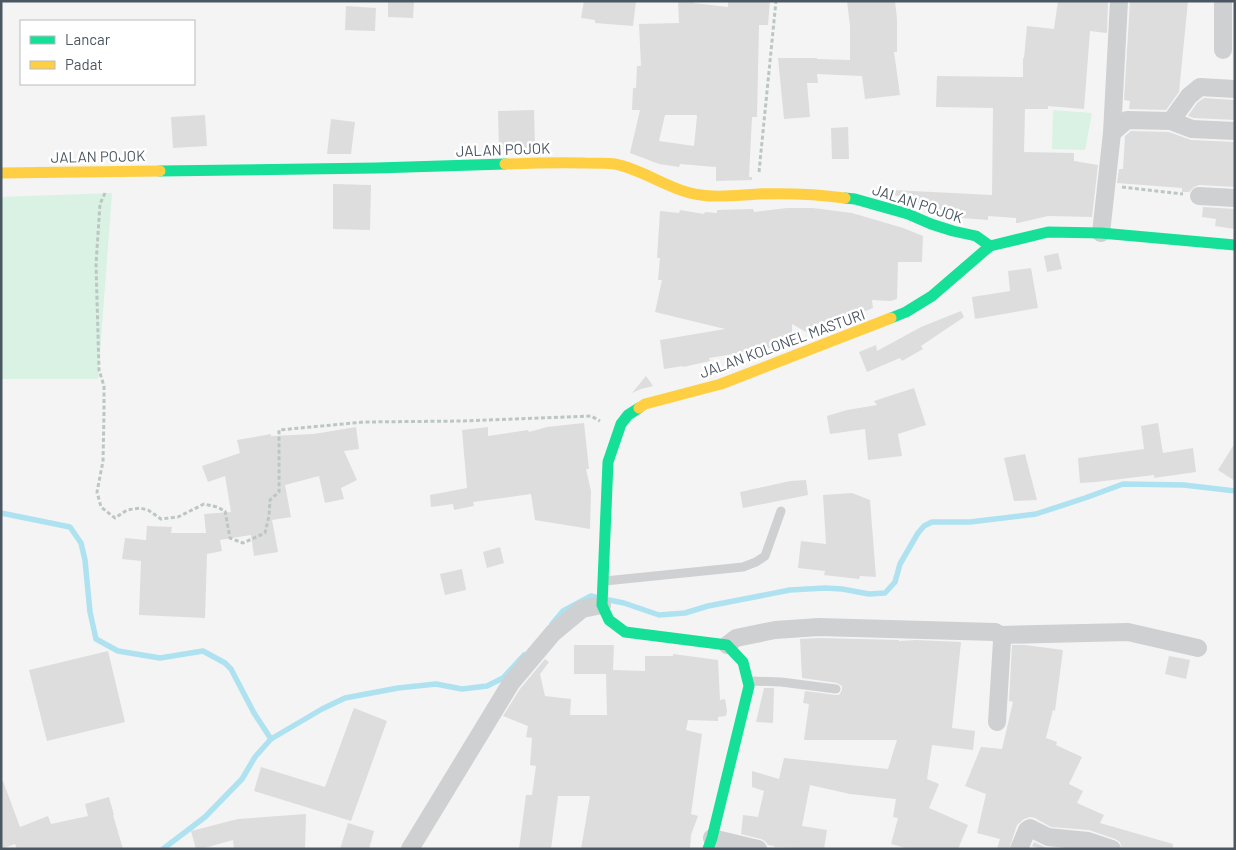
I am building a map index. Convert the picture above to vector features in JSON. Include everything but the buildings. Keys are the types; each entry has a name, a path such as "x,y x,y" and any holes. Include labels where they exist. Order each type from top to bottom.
{"main road":[{"name":"JALAN POJOK","path":"1,173 376,168 556,162 614,164 653,177 675,188 700,195 814,194 855,199 908,214 953,231 976,236 990,246"},
{"name":"JALAN KOLONEL MASTURI","path":"602,605 608,462 621,424 628,415 645,404 721,384 906,312 932,296 990,246 1048,232 1101,233 1235,245"},
{"path":"602,605 609,620 625,632 727,645 743,662 750,686 710,843"}],"street":[{"path":"1101,233 1112,133 1119,1"},
{"path":"1222,50 1223,1"},
{"path":"1171,121 1189,96 1200,87 1235,89"},
{"path":"1112,133 1127,120 1171,121 1192,129 1235,131"},
{"path":"1199,196 1235,198"},
{"path":"410,849 511,683 553,633 582,609 602,605"},
{"path":"727,645 736,638 775,630 819,627 995,632 1000,635 1128,632 1198,648"},
{"path":"997,722 1002,641 1000,635"},
{"path":"1019,849 1027,830 1030,828 1048,837 1088,841 1112,849"},
{"path":"710,843 758,849"}],"lane":[{"path":"602,581 743,567 765,556 781,511"},
{"path":"748,680 836,689"}],"path":[{"path":"758,194 776,1"},
{"path":"115,171 100,204 96,264 99,370 104,386 103,461 97,492 100,507 115,518 127,510 140,508 148,510 160,519 178,518 204,504 225,511 230,538 243,543 265,534 270,500 279,492 279,430 364,422 463,421 591,416 609,427 621,424"},
{"path":"1106,186 1199,196"}],"green space":[{"path":"1053,110 1092,113 1085,150 1052,149"},
{"path":"112,193 98,379 1,379 1,197"}],"waterway":[{"path":"609,600 659,615 685,613 708,606 790,590 825,588 869,594 885,593 895,582 900,564 918,533 924,526 932,522 970,522 1036,514 1123,484 1184,485 1235,491"},
{"path":"1,513 70,527 81,543 85,560 90,612 96,639 118,651 160,658 203,651 225,663 231,669 254,713 271,739"},
{"path":"552,624 563,611 591,596 595,597"},
{"path":"163,849 205,817 242,779 255,757 271,739 322,709 345,698 398,688 436,684 462,689 487,686 503,678 524,655"}],"traffic: fast":[{"path":"160,171 505,164"},
{"path":"845,198 908,214 931,224 976,236 990,246"},
{"path":"891,318 906,312 932,296 990,246 1048,232 1101,233 1235,245"},
{"path":"639,408 628,415 621,424 608,462 602,605 609,620 625,632 727,645 743,662 749,686 708,849"}],"traffic: slow":[{"path":"505,164 615,164 690,193 708,196 791,194 845,198"},
{"path":"1,173 160,171"},
{"path":"639,408 645,404 721,384 891,318"}]}
